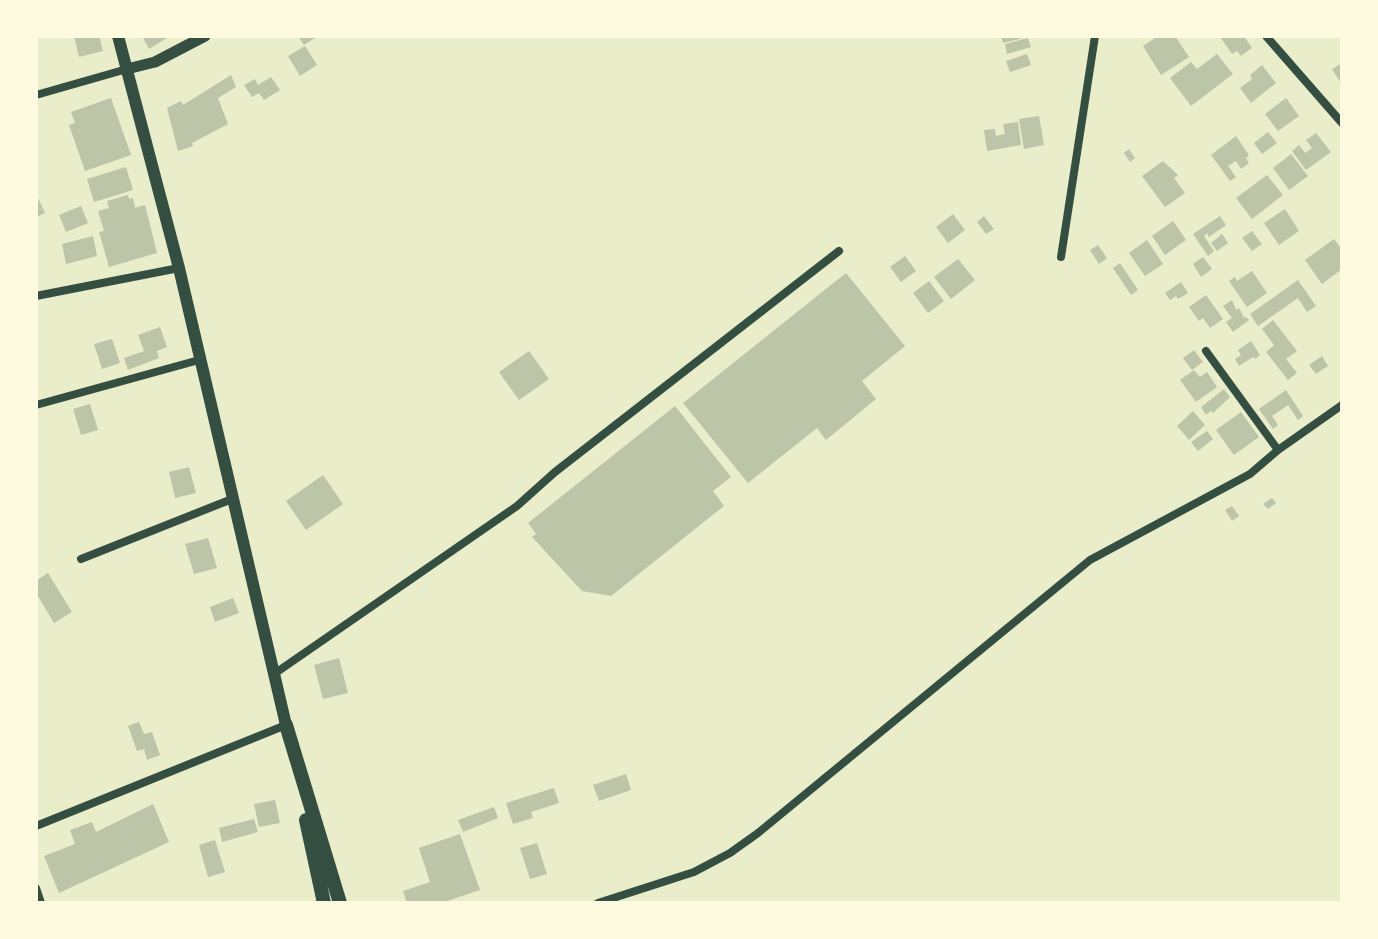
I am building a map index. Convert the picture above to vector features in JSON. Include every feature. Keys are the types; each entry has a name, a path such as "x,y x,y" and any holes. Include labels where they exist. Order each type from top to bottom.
{"main road":[{"path":"118,36 179,268 286,725 324,903"},
{"path":"286,725 340,903"}],"street":[{"path":"36,95 155,62 205,36"},
{"path":"1061,257 1095,36"},
{"path":"1266,36 1341,122"},
{"path":"274,674 517,506 555,472 839,251"},
{"path":"36,296 179,268"},
{"path":"1206,351 1278,450"},
{"path":"36,405 199,360"},
{"path":"598,903 694,872 730,853 1090,560 1250,474 1278,450 1342,405"},
{"path":"81,559 232,499"},
{"path":"36,826 286,725"},
{"path":"36,888 41,903"}],"building":[{"path":"74,36 99,36 103,51 79,57"},
{"path":"142,36 170,36 149,49"},
{"path":"298,36 318,36 304,45"},
{"path":"1001,36 1027,36 1027,37 1003,43"},
{"path":"1158,36 1175,36 1189,57 1161,75 1143,46"},
{"path":"1244,36 1252,48 1241,56 1237,51 1232,54 1221,38"},
{"path":"1028,38 1031,47 1007,54 1005,44"},
{"path":"305,46 317,65 300,76 288,56"},
{"path":"1027,54 1031,65 1010,72 1006,61"},
{"path":"1217,54 1233,74 1191,106 1170,78 1191,62 1197,69"},
{"path":"1342,63 1342,85 1332,69"},
{"path":"1262,65 1276,83 1251,103 1240,88 1252,79 1250,75"},
{"path":"231,75 236,87 218,98 228,124 192,143 193,146 178,151 167,108 181,101 183,105"},
{"path":"271,77 280,90 264,100 259,93 252,97 244,85 255,79 258,85"},
{"path":"111,98 131,155 85,171 69,125 75,123 71,112"},
{"path":"1286,98 1299,116 1278,131 1265,114"},
{"path":"1039,116 1044,145 1024,149 1019,119"},
{"path":"1018,122 1021,145 987,151 984,130 995,129 996,136 1005,134 1003,124"},
{"path":"1268,132 1277,143 1262,154 1254,143"},
{"path":"1316,133 1331,152 1306,170 1292,151 1299,145 1305,153 1312,148 1306,140"},
{"path":"1236,136 1249,155 1246,158 1249,163 1241,169 1236,161 1228,166 1236,177 1230,181 1211,155"},
{"path":"1129,149 1135,158 1130,162 1124,153"},
{"path":"1291,154 1308,176 1289,190 1273,168"},
{"path":"1163,161 1178,175 1174,178 1185,193 1165,207 1142,176"},
{"path":"126,167 133,190 94,202 87,179"},
{"path":"1267,175 1283,195 1252,219 1236,198"},
{"path":"36,194 45,213 36,217"},
{"path":"128,195 129,199 133,198 135,208 145,205 157,253 109,267 99,232 104,231 98,211 109,208 107,201"},
{"path":"81,206 88,223 66,232 59,215"},
{"path":"1285,209 1299,231 1279,245 1264,223"},
{"path":"953,214 965,230 948,243 936,227"},
{"path":"984,216 994,229 986,234 977,222"},
{"path":"1220,216 1226,225 1209,237 1207,233 1204,236 1214,251 1208,256 1193,234"},
{"path":"1173,221 1186,240 1165,255 1152,236"},
{"path":"1252,231 1262,244 1252,251 1242,238"},
{"path":"1222,234 1228,243 1217,251 1211,243"},
{"path":"93,236 97,256 66,264 62,244"},
{"path":"1334,239 1342,250 1342,269 1322,284 1305,260"},
{"path":"1147,240 1163,264 1145,276 1129,253"},
{"path":"1098,245 1107,258 1099,264 1090,250"},
{"path":"905,256 916,271 901,282 890,267"},
{"path":"1203,257 1212,269 1201,277 1193,264"},
{"path":"958,259 975,280 951,299 934,277"},
{"path":"1120,263 1138,290 1131,295 1113,268"},
{"path":"1252,271 1267,293 1247,307 1229,281 1235,277 1237,281"},
{"path":"846,273 905,346 862,381 876,399 826,440 817,428 748,483 683,403"},
{"path":"1298,280 1316,306 1307,312 1298,298 1258,326 1250,314"},
{"path":"929,281 944,301 928,313 913,293"},
{"path":"1181,282 1188,293 1170,300 1165,293"},
{"path":"1206,295 1223,319 1210,328 1203,318 1199,321 1189,307"},
{"path":"1232,300 1236,310 1239,308 1244,318 1249,320 1233,332 1226,322 1232,318 1223,306"},
{"path":"1273,320 1297,351 1286,359 1297,373 1288,380 1266,352 1274,345 1262,329"},
{"path":"160,327 167,347 157,351 159,358 128,370 124,358 144,351 138,335"},
{"path":"112,339 120,363 102,369 94,344"},
{"path":"1251,341 1260,355 1239,366 1235,359 1241,355 1238,350"},
{"path":"1194,350 1203,362 1192,370 1183,358"},
{"path":"529,351 549,379 519,400 499,372"},
{"path":"1322,356 1328,366 1316,374 1309,365"},
{"path":"1194,370 1200,377 1207,372 1217,387 1196,402 1180,380"},
{"path":"1224,389 1230,397 1213,413 1211,411 1206,415 1201,407"},
{"path":"1286,390 1303,416 1298,420 1288,405 1272,416 1278,425 1273,429 1259,409"},
{"path":"90,404 98,430 81,435 73,409"},
{"path":"675,406 731,477 713,491 724,506 611,596 582,591 532,537 536,534 528,523"},
{"path":"1193,411 1205,425 1189,440 1177,426"},
{"path":"1241,412 1259,437 1234,455 1216,430"},
{"path":"1207,431 1213,439 1198,451 1191,442"},
{"path":"189,467 196,493 175,498 169,472"},
{"path":"323,475 343,504 306,530 286,501"},
{"path":"1272,498 1276,503 1268,509 1263,504"},
{"path":"1232,506 1239,516 1232,521 1225,510"},
{"path":"208,538 217,568 194,574 185,544"},
{"path":"48,573 72,612 54,623 36,593 36,581"},
{"path":"233,598 239,613 215,622 210,607"},
{"path":"339,658 348,693 323,699 314,665"},
{"path":"139,722 144,734 152,732 160,755 147,760 144,749 137,751 128,726"},
{"path":"626,774 631,790 599,801 593,785"},
{"path":"554,788 559,803 531,812 533,818 513,824 506,803"},
{"path":"275,800 280,823 259,827 254,804"},
{"path":"153,804 169,842 59,893 44,856 75,844 70,830 92,822 96,832"},
{"path":"494,807 498,818 463,832 458,820"},
{"path":"254,819 258,832 222,842 219,828"},
{"path":"460,834 480,890 441,903 407,903 403,891 430,882 419,848"},
{"path":"215,840 225,872 208,877 199,845"},
{"path":"537,843 547,874 530,879 520,848"}]}
